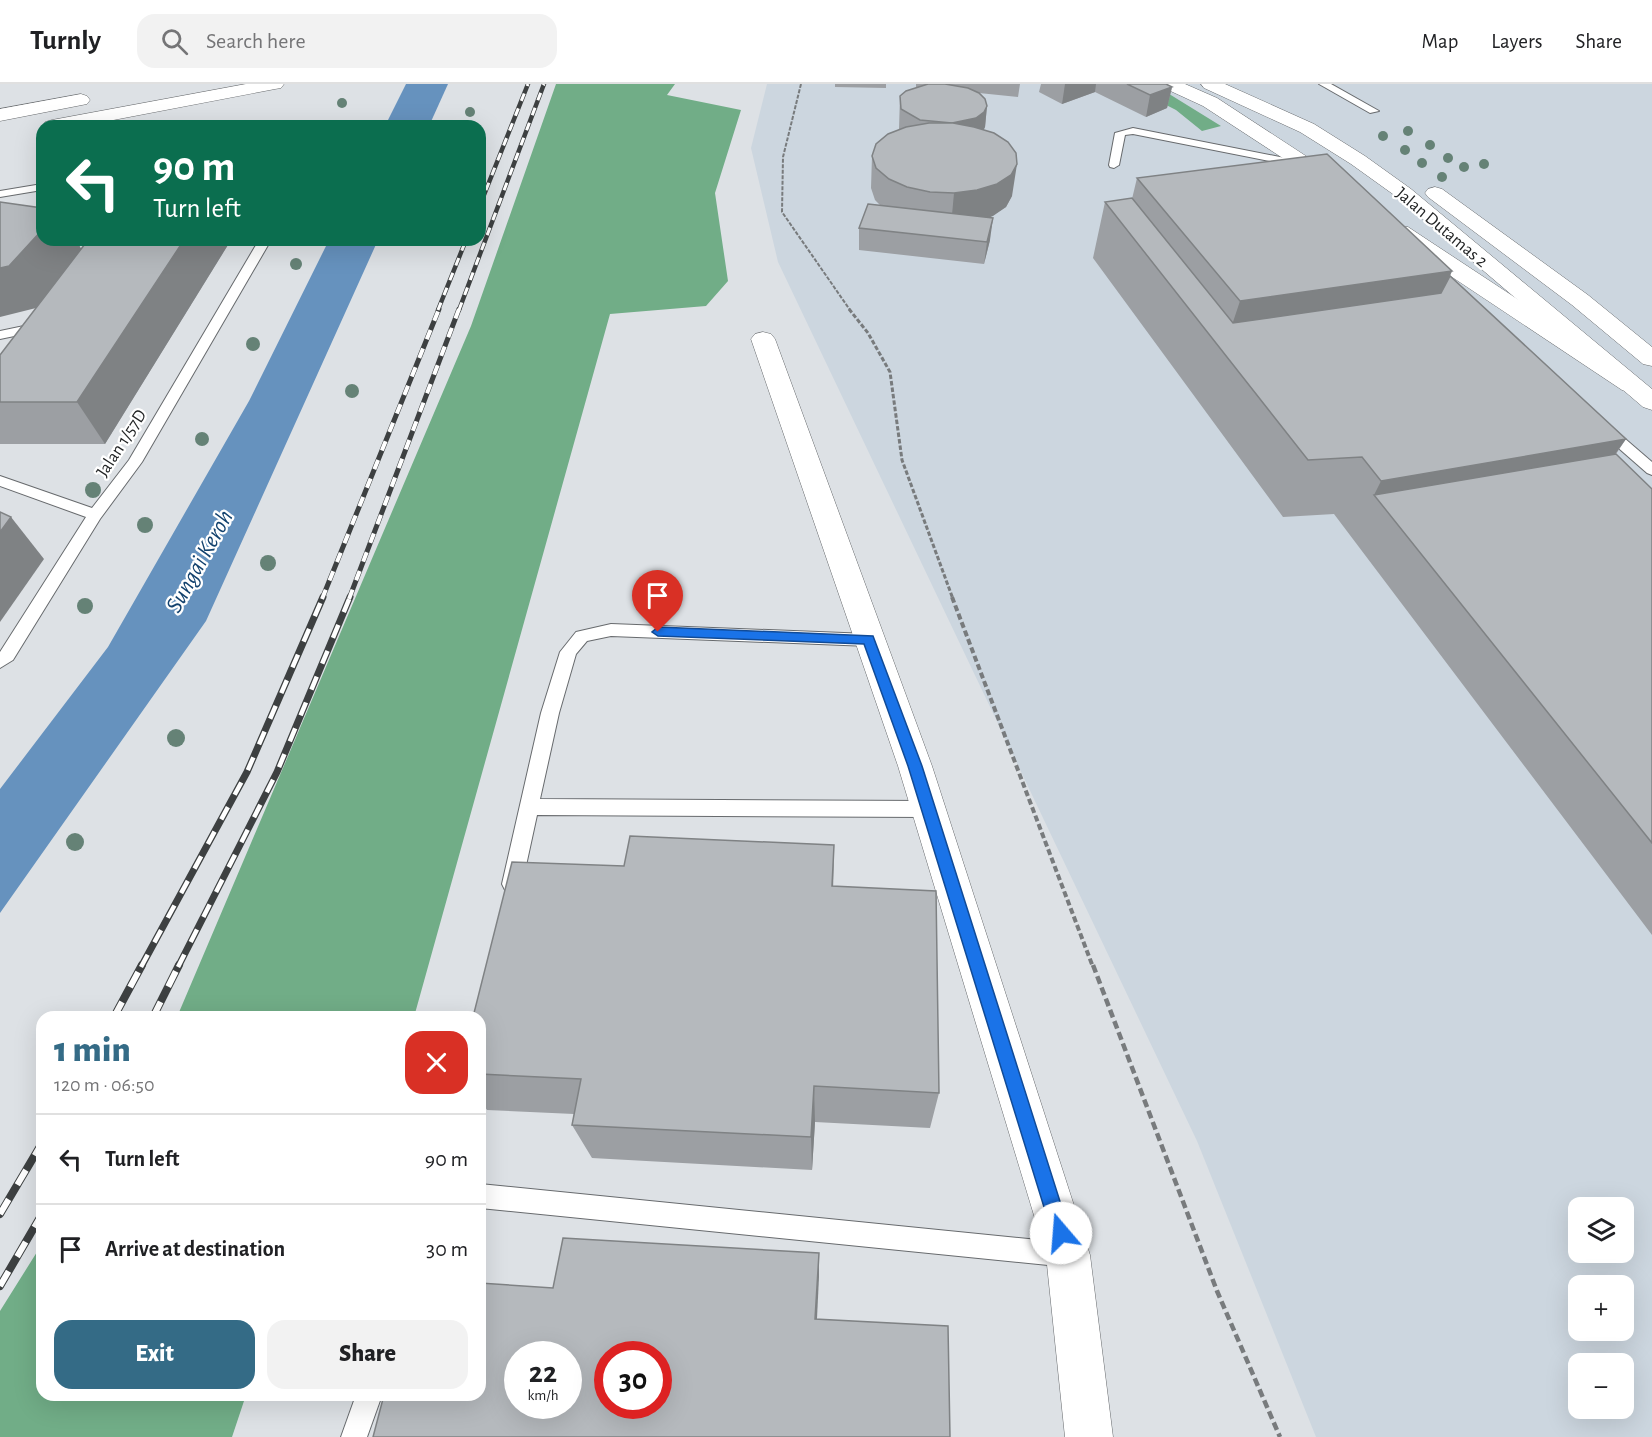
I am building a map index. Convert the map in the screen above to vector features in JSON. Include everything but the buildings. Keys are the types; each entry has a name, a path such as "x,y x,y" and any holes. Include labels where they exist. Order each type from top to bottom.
{"main road":[{"path":"84,120 275,84"},
{"path":"1170,84 1210,102 1312,174 1347,192"},
{"name":"Jalan Dutamas 2","path":"1210,84 1307,128 1404,193 1652,402"},
{"name":"Jalan Dutamas 2","path":"1254,84 1331,122 1407,171 1580,300 1652,359"},
{"path":"0,115 101,96"},
{"path":"1389,228 1444,261 1631,385"},
{"path":"763,339 915,766 1068,1255 1089,1437"}],"lane":[{"path":"1324,84 1374,111"},
{"path":"1114,165 1120,133 1133,131 1312,174"},
{"path":"0,194 36,188"},
{"name":"Jalan 1/57D","path":"0,662 95,515 135,462 262,246"},
{"path":"0,335 48,321 32,342"},
{"path":"1591,416 1652,470"},
{"path":"0,481 95,515"},
{"path":"509,898 550,713 568,652 582,636 611,630 869,640"},
{"path":"530,807 928,809"},
{"path":"486,1197 1068,1255"},
{"path":"354,1437 367,1401"}],"path":[{"path":"801,84 783,157 782,212 830,285 868,333 890,372 902,460 926,529 1217,1291 1280,1437"}],"shaded area":[{"path":"767,84 1652,84 1652,1437 1316,1437 1197,1141 778,262 751,148"}],"green space":[{"path":"556,84 675,84 667,95 741,110 715,193 728,281 706,306 610,314 416,1011 180,1011 471,326"},
{"path":"1125,84 1153,84 1221,126 1202,131 1176,110"},
{"path":"36,1254 36,1401 244,1401 232,1437 0,1437 0,1311"}],"water":[{"path":"406,84 448,84 432,120 388,120"},
{"name":"Sungai Keroh","path":"326,246 375,246 206,621 0,913 0,789 108,647 249,401"}],"railway":[{"path":"486,190 528,84"},
{"path":"486,238 544,84"},
{"path":"438,310 464,246"},
{"path":"459,310 483,246"},
{"path":"322,599 439,309"},
{"path":"349,599 459,309"},
{"path":"141,967 247,772 323,597"},
{"path":"178,967 277,772 350,597"},
{"path":"117,1011 142,965"},
{"path":"156,1011 178,967"},
{"path":"0,1214 36,1153"},
{"path":"0,1286 36,1224"}],"route":[{"path":"658,632 869,640 915,766 1061,1233"}]}
